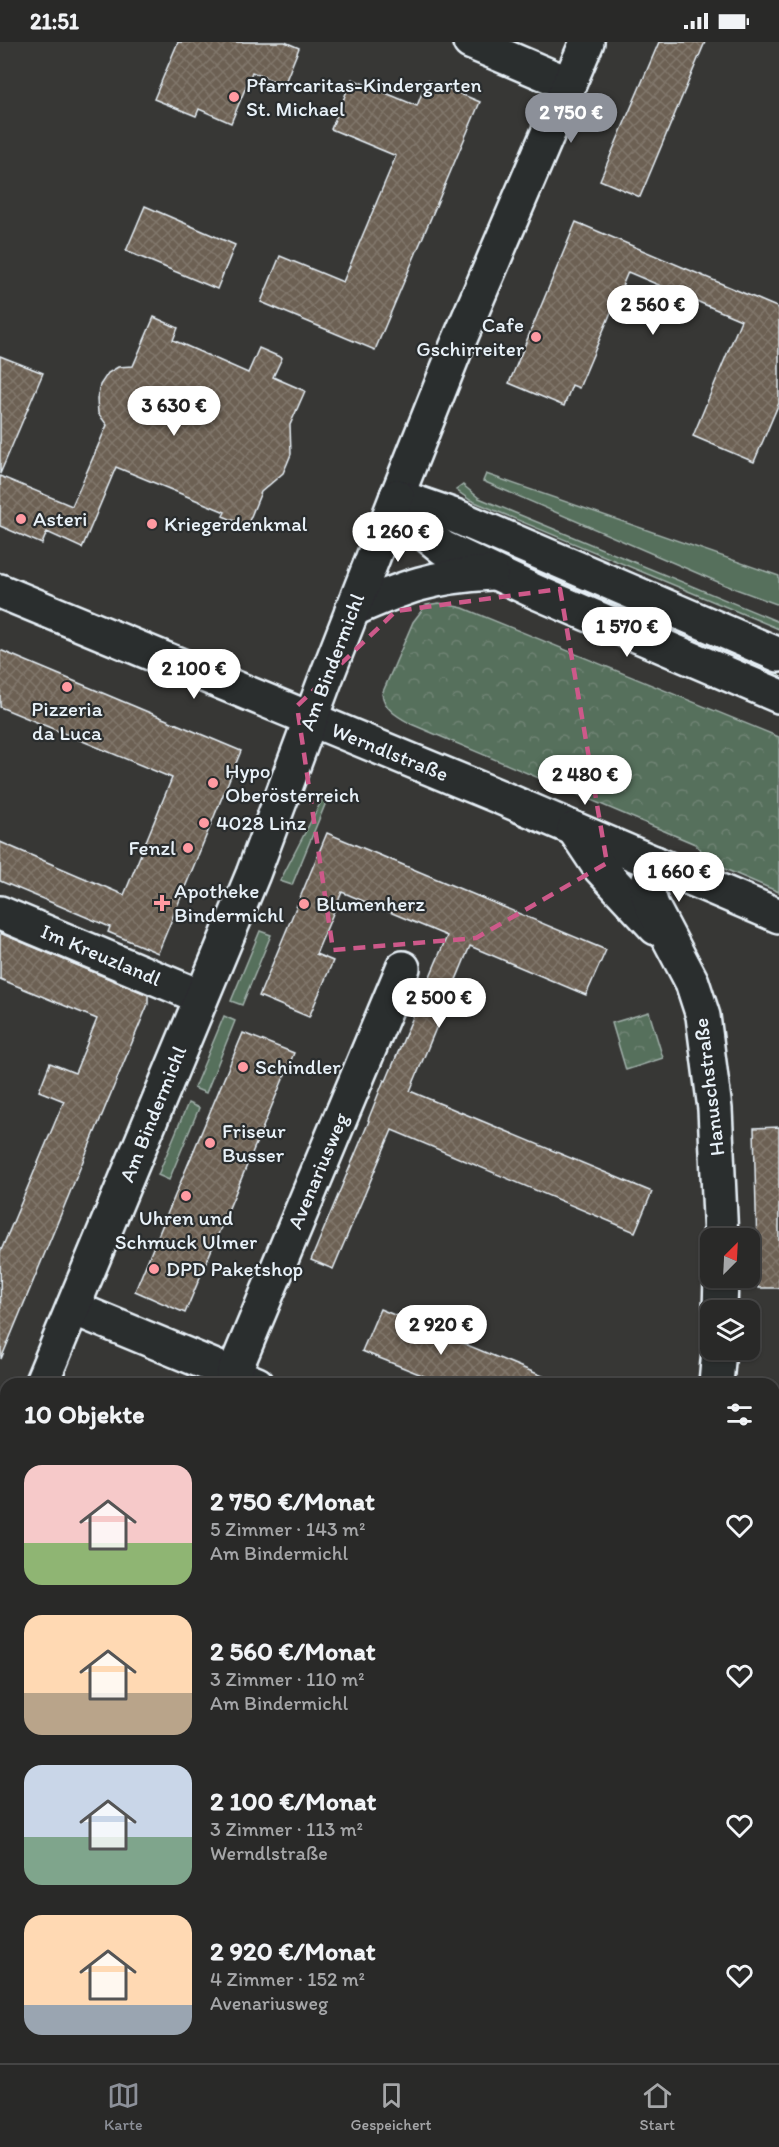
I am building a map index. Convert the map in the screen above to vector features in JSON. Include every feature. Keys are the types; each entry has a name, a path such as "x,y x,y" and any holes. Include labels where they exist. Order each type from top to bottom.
{"street":[{"path":"470,42 569,84"},
{"name":"Am Bindermichl","path":"44,1378 253,873 352,610 444,378 587,42"},
{"path":"397,496 406,512 426,536 443,548 495,573 779,696"},
{"path":"397,496 455,516 779,655"},
{"path":"352,610 397,590 439,578 495,573"},
{"name":"Werndlstraße","path":"0,591 779,916"},
{"name":"Hanuschstraße","path":"574,829 600,868 670,942"},
{"name":"Hanuschstraße","path":"655,863 646,888 652,906 692,982 703,1016 715,1109 720,1228"},
{"name":"Im Kreuzlandl","path":"0,913 201,997"},
{"name":"Avenariusweg","path":"246,1378 403,968"},
{"name":"Avenariusweg","path":"73,1308 240,1378"},
{"path":"717,1378 718,1360"}],"highlighted area":[{"path":"560,589 607,863 476,938 333,950 297,706 396,611"}],"green space":[{"path":"486,474 779,576 779,605 725,585 483,481"},
{"path":"463,485 479,498 779,622 779,629 470,500 456,490"},
{"path":"444,533 779,673 779,680 476,553"},
{"path":"439,603 463,608 779,737 779,892 713,864 695,844 411,724 392,712 382,694 413,622 426,605"},
{"path":"325,794 329,795 292,885 280,881"},
{"path":"260,931 271,935 242,1005 231,1001"},
{"path":"649,1012 663,1058 626,1070 612,1023"},
{"path":"224,1016 235,1021 206,1093 194,1088"},
{"path":"188,1103 199,1108 169,1180 158,1175"}],"building":[{"path":"178,42 285,42 299,48 284,85 252,72 231,123 199,109 196,116 154,99"},
{"path":"659,42 705,42 640,197 600,180"},
{"path":"352,79 417,106 427,80 480,102 375,350 261,302 280,256 343,282 396,156 331,129"},
{"path":"145,206 235,245 217,289 126,251"},
{"path":"576,222 779,308 779,403 754,462 693,436 741,320 628,272 579,388 572,385 564,406 509,383"},
{"path":"154,317 178,328 173,340 248,373 259,348 282,358 273,377 305,391 290,425 291,454 287,464 283,473 261,492 247,526 223,516 225,512 116,467 82,548 47,532 42,544 0,526 0,476 72,506 107,425 98,413 97,399 100,385 108,373 118,367 133,366"},
{"path":"0,356 43,373 0,474"},
{"path":"0,650 241,751 158,953 108,932 110,927 0,881 0,842 124,895 172,778 0,707"},
{"path":"327,833 606,950 586,995 470,946 410,1091 652,1192 635,1232 392,1130 333,1269 311,1260 384,1080 386,1081 447,936 342,892 316,954 333,961 309,1017 259,996"},
{"path":"0,933 148,995 148,1004 1,1359 0,1253 64,1101 39,1091 50,1063 75,1073 97,1019 0,979"},
{"path":"243,1033 294,1053 185,1313 135,1291"},
{"path":"779,1127 779,1288 760,1288 760,1228 756,1228 754,1128"},
{"path":"380,1309 547,1378 429,1378 362,1351"}],"place":[{"name":"Pfarrcaritas-Kindergarten St. Michael","path":"234,97"},
{"name":"Cafe Gschirreiter","path":"536,337"},
{"name":"Asteri","path":"21,519"},
{"name":"Kriegerdenkmal","path":"152,524"},
{"name":"Pizzeria da Luca","path":"67,687"},
{"name":"Hypo Oberösterreich","path":"213,783"},
{"name":"4028 Linz","path":"204,823"},
{"name":"Fenzl","path":"188,848"},
{"name":"Apotheke Bindermichl","path":"162,903"},
{"name":"Blumenherz","path":"304,904"},
{"name":"Schindler","path":"243,1067"},
{"name":"Friseur Busser","path":"210,1143"},
{"name":"Uhren und Schmuck Ulmer","path":"186,1196"},
{"name":"DPD Paketshop","path":"154,1269"}]}
